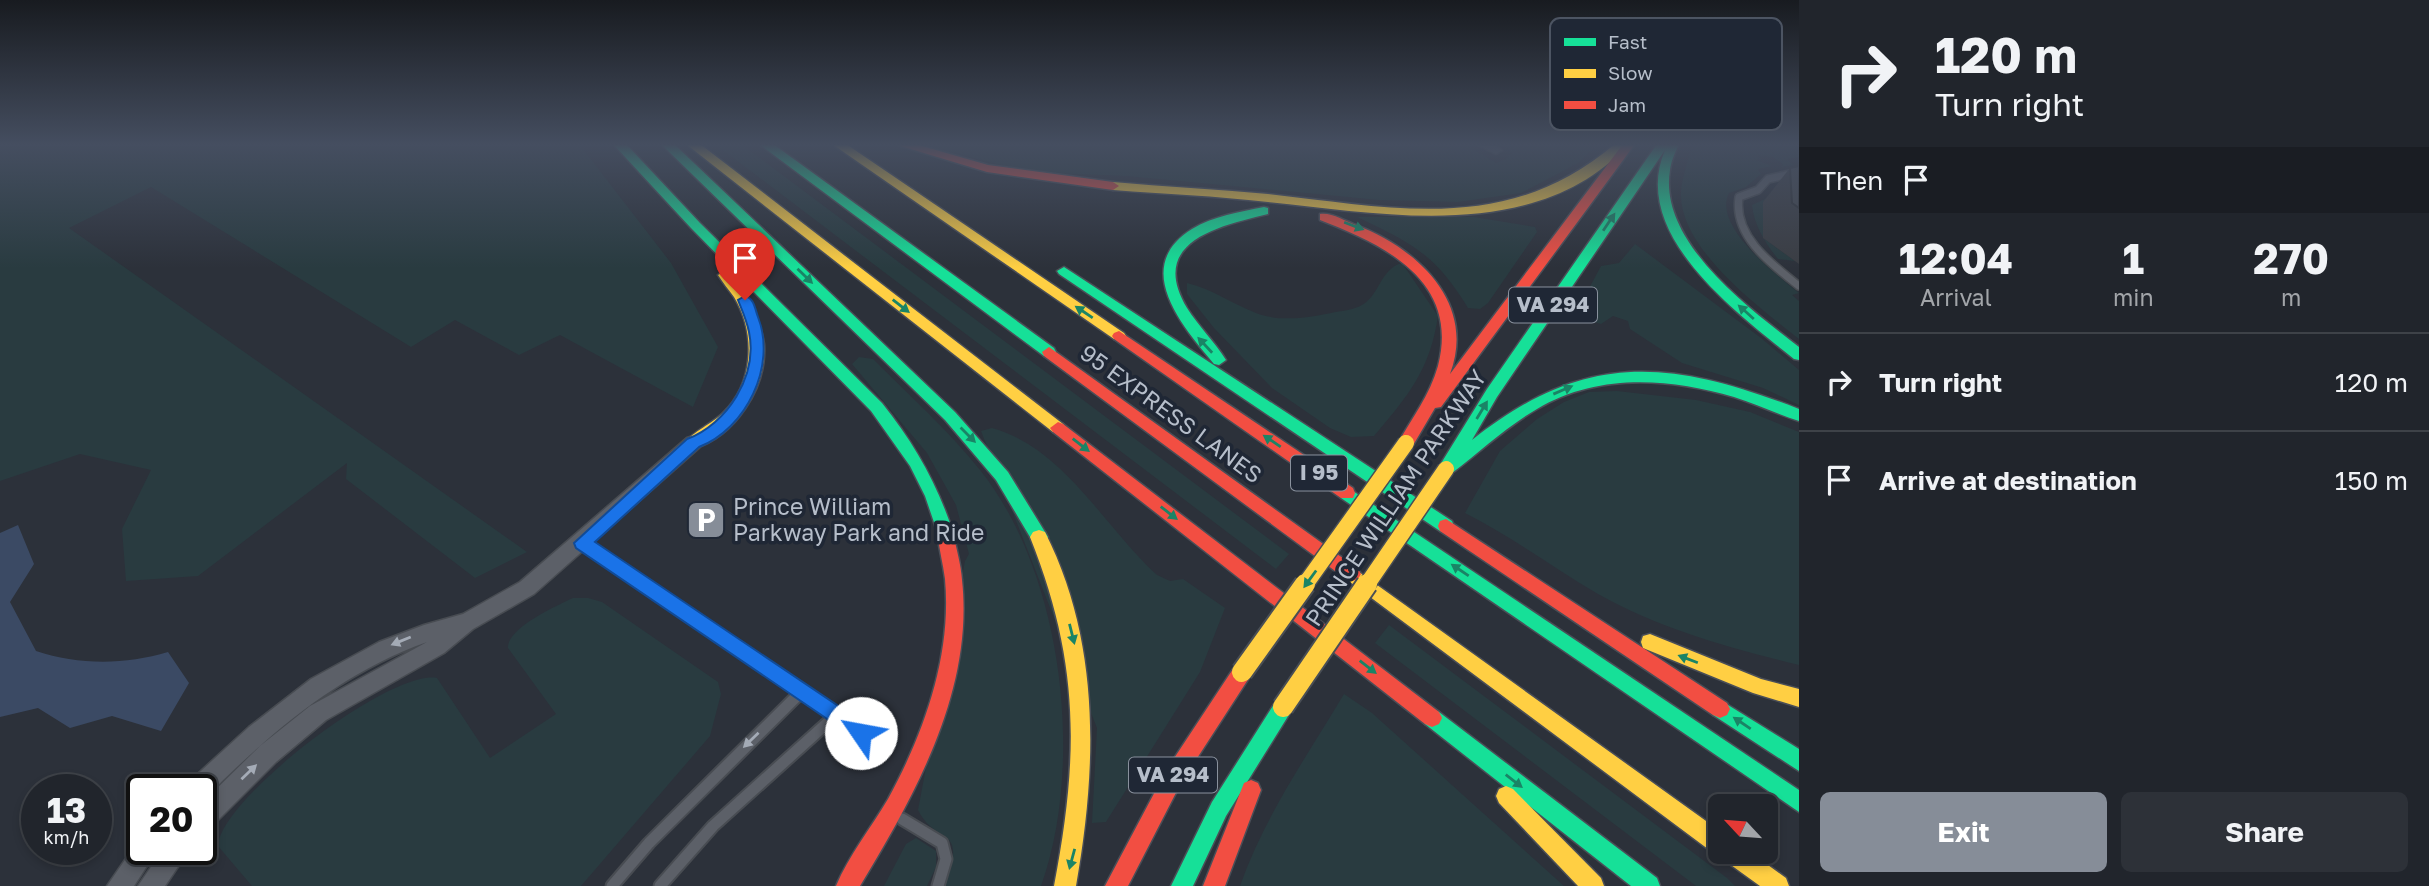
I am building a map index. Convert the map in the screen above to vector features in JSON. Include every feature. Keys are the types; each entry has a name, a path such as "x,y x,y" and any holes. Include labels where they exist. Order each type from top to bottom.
{"main road":[{"path":"656,185 683,216 886,415 926,476 943,513 957,579 954,653 942,704 929,742 891,813 847,886"},
{"path":"710,185 892,358 976,444 1004,477 1028,515 1063,598 1082,687 1085,747 1082,800 1076,845 1065,886"},
{"path":"745,185 1649,886"},
{"name":"95 EXPRESS LANES","path":"821,185 1708,835"},
{"name":"I 95","path":"898,185 1799,802"},
{"path":"1110,185 1366,208 1445,211 1509,204 1567,185"},
{"name":"PRINCE WILLIAM PARKWAY","path":"1116,886 1140,833 1183,758 1406,443 1598,185"},
{"name":"PRINCE WILLIAM PARKWAY","path":"1182,886 1219,809 1283,707 1635,185"},
{"path":"1661,185 1667,212 1697,260 1727,294 1799,355"},
{"path":"1294,422 1199,339 1172,295 1167,272 1174,250 1185,238 1214,220 1266,211 1322,216 1375,234 1425,271 1441,293 1447,307 1450,347 1447,366 1435,401 1406,443"},
{"path":"683,216 717,266 737,289 751,314 758,346 756,365 737,409 713,435 693,443"},
{"path":"1045,258 1799,761"},
{"path":"1446,469 1546,397 1594,380 1648,376 1678,378 1738,391 1799,415"},
{"path":"1477,544 1622,629 1690,660 1799,698"},
{"path":"1497,596 1799,819"},
{"path":"1214,886 1283,707"},
{"path":"1422,709 1592,886"},
{"path":"1748,864 1778,886"}],"street":[{"path":"217,805 268,754 318,713 437,647 466,623 527,588 582,543 693,443"},
{"path":"214,774 273,718 332,676 409,638 466,623"},
{"path":"119,886 134,865"},
{"path":"150,886 166,865"}],"lane":[{"path":"1762,185 1758,190 1741,196 1738,202 1741,221 1760,253 1799,286"},
{"path":"582,543 861,733"},
{"path":"612,886 649,843 800,693"},
{"path":"660,886 713,826 835,716"},
{"path":"891,813 942,843 946,859 938,886"}],"shaded area":[{"path":"0,185 611,185 671,263 718,347 693,407 560,335 519,355 455,320 411,347 151,187 69,228 527,552 475,578 346,479 347,463 198,576 126,581 122,529 151,470 80,454 0,481"},
{"path":"770,185 796,185 1289,554 1276,569"},
{"path":"1225,185 1536,185 1521,193 1458,202 1379,200"},
{"path":"1682,185 1748,185 1729,193 1726,206 1730,220 1749,249 1799,293 1792,295 1799,301 1799,339 1744,294 1707,255 1693,234 1684,213"},
{"path":"1767,198 1763,237 1752,205"},
{"path":"1357,217 1474,217 1535,227 1537,232 1488,303 1480,309 1468,308 1444,275 1421,252"},
{"path":"1764,238 1795,261 1778,259"},
{"path":"1635,244 1761,338 1799,370 1799,405 1763,388 1682,363 1630,329 1628,321 1613,316 1601,324 1579,317 1579,307 1601,266 1619,263"},
{"path":"1402,263 1438,316 1429,352 1416,381 1374,436 1351,437 1330,428 1272,388 1214,328 1187,294 1187,283 1265,316 1312,316 1362,305 1373,295 1384,276"},
{"path":"859,357 873,359 968,455 1008,512 1031,561 1047,614 1058,670 1063,727 1062,784 1054,837 1041,886 945,886 951,866 952,844 926,822 918,810 965,561 969,554 956,505 927,453 852,364"},
{"path":"1617,391 1696,400 1750,412 1799,432 1799,665 1721,644 1646,617 1598,594 1465,513 1500,451 1537,419 1564,402 1589,392"},
{"path":"992,428 1018,438 1062,471 1157,575 1170,581 1183,579 1225,608 1200,672 1106,822 1092,823 1097,728 981,431"},
{"path":"573,598 602,602 718,682 721,694 710,736 581,886 252,886 218,846 226,825 246,799 276,770 348,715 383,694 414,681 437,678 490,758 556,714 508,648 510,640 524,625"},
{"path":"1389,625 1735,886 1696,886 1375,643"},
{"path":"1344,694 1372,713 1564,886 1240,886 1274,811"},
{"path":"916,838 936,851 936,867 927,886 884,886 906,844"}],"water":[{"path":"18,525 34,564 10,602 36,651 68,659 102,662 168,652 189,683 161,731 112,716 70,728 38,708 0,717 0,533"}],"building":[{"path":"1791,185 1799,185 1799,208 1792,203"}],"traffic: fast":[{"path":"657,185 877,407 917,464 933,496 945,532"},
{"path":"710,185 950,416 1002,476 1039,537"},
{"path":"821,185 1049,352"},
{"path":"1446,469 1492,393 1635,185"},
{"path":"1664,185 1665,202 1674,228 1690,253 1732,299 1799,355"},
{"path":"1219,360 1178,306 1170,282 1170,262 1179,245 1198,231 1226,219 1264,211"},
{"path":"1064,271 1446,526"},
{"path":"1446,469 1532,404 1577,385 1609,378 1641,376 1705,384 1799,415"},
{"path":"1347,493 1799,802"},
{"path":"1182,886 1219,809 1283,707"},
{"path":"1720,709 1799,761"},
{"path":"1432,718 1649,886"}],"traffic: slow":[{"path":"745,185 1058,428"},
{"path":"899,185 1119,336"},
{"path":"1113,186 1376,210 1451,212 1488,209 1523,201 1565,185"},
{"path":"693,443 717,428 735,411 748,390 755,368 756,345 752,321 741,297 725,275"},
{"path":"1242,672 1406,443"},
{"path":"1283,707 1446,469"},
{"path":"1039,537 1069,622 1081,709 1079,797 1065,886"},
{"path":"1352,574 1708,835"},
{"path":"1650,642 1760,687 1799,698"},
{"path":"1506,796 1593,886"},
{"path":"1748,864 1778,886"}],"traffic: jam":[{"path":"1108,185 1113,186"},
{"path":"1436,403 1598,185"},
{"path":"1324,217 1367,234 1401,253 1426,277 1443,303 1449,333 1445,366 1431,403 1406,443"},
{"path":"1119,336 1347,493"},
{"path":"1049,352 1352,574"},
{"path":"1058,428 1432,718"},
{"path":"1446,526 1720,709"},
{"path":"847,886 896,804 935,718 947,673 954,627 954,580 945,532"},
{"path":"1116,886 1174,776 1242,672"},
{"path":"1214,886 1251,790"}],"place":[{"name":"Prince William Parkway Park and Ride","path":"706,520"}],"route":[{"path":"745,300 756,331 758,346 751,383 737,409 713,435 693,443 582,543 861,733"}]}
